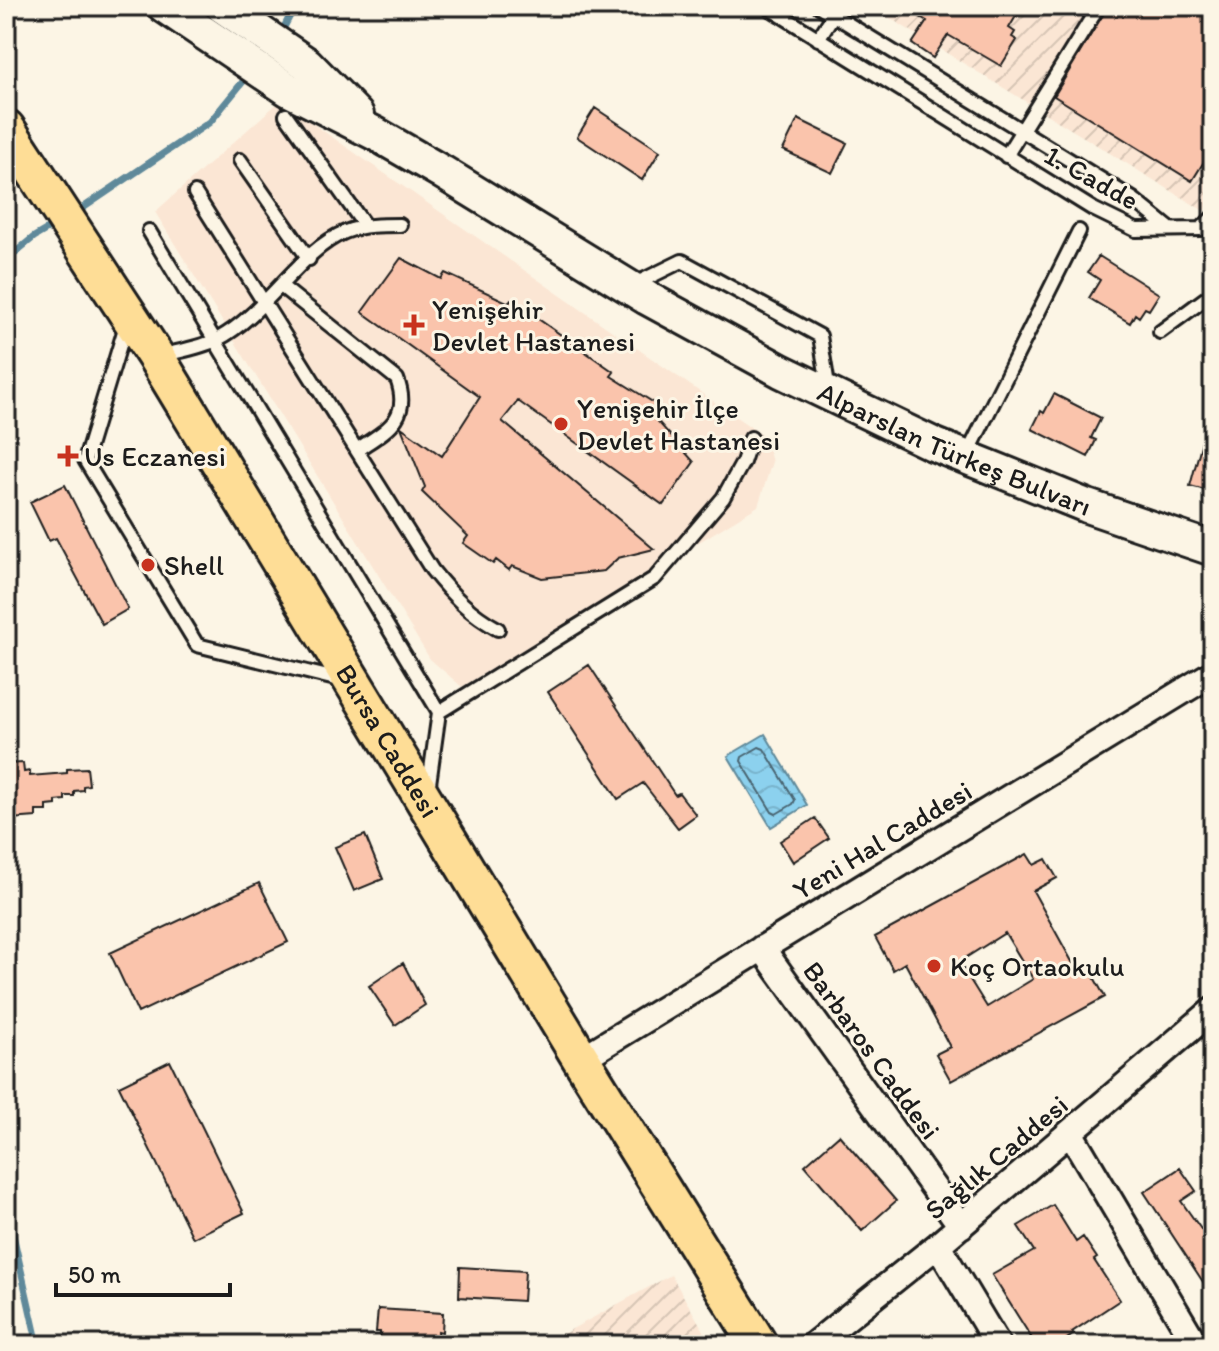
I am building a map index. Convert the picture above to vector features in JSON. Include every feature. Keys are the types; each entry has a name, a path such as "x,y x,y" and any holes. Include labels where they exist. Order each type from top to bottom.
{"main road":[{"name":"Alparslan Türkeş Bulvarı","path":"164,6 294,90 376,134 629,287 781,371 966,457 1087,506 1213,549"},
{"name":"Alparslan Türkeş Bulvarı","path":"231,12 294,90"},
{"name":"Bursa Caddesi","path":"8,129 156,357 581,1059 759,1345"}],"street":[{"name":"Yeni Hal Caddesi","path":"581,1059 1213,673"},
{"name":"Barbaros Caddesi","path":"762,948 961,1226"},
{"name":"Sağlık Caddesi","path":"813,1345 1071,1134 1213,1010"},
{"path":"1071,1134 1196,1345"},
{"path":"938,1245 998,1345"}],"lane":[{"name":"1. Cadde","path":"766,6 1093,209 1136,230 1170,229"},
{"name":"1. Cadde","path":"819,6 836,10 1133,199 1170,229"},
{"path":"1006,156 1099,6"},
{"path":"818,39 836,10"},
{"path":"294,90 365,226"},
{"path":"240,160 309,259"},
{"path":"195,193 432,570 455,599 474,616 498,629"},
{"path":"1170,229 1201,229 1213,217"},
{"path":"156,357 216,340 266,303 309,259 336,237 365,226 400,225"},
{"path":"149,231 439,712 427,803"},
{"path":"966,457 1079,231"},
{"path":"629,287 682,261 820,336 830,394"},
{"path":"281,286 397,379 402,399 392,427 357,450"},
{"path":"1160,332 1213,293"},
{"path":"129,314 85,460 148,565 197,645 353,684"},
{"path":"439,712 655,578 723,498 743,462 751,438"}],"shaded area":[{"path":"870,6 1213,6 1213,196 1204,211"},
{"name":"Yenişehir Devlet Hastanesi","path":"280,101 765,437 772,462 758,506 462,687 430,659 155,212"},
{"path":"671,1275 712,1345 543,1345"}],"water":[{"path":"765,734 807,805 771,827 728,756"}],"building":[{"path":"901,6 1022,6 1009,28 1015,32 1012,37 1017,40 1001,66 948,35 933,58 912,44 927,21"},
{"path":"1108,6 1213,6 1213,147 1192,181 1054,96"},
{"path":"595,108 660,151 642,180 577,137"},
{"path":"798,119 847,143 832,173 783,150"},
{"path":"1099,256 1159,294 1149,310 1145,308 1139,317 1135,314 1130,323 1089,298 1100,280 1088,272"},
{"name":"Yenişehir İlçe Devlet Hastanesi","path":"401,258 441,279 445,273 509,303 511,300 614,372 611,376 659,406 652,415 694,462 663,505 518,401 502,421 654,549 618,558 604,571 542,578 512,566 509,570 496,560 493,564 463,543 468,536 422,492 425,487 401,427 442,456 480,397 362,312"},
{"path":"1054,394 1101,418 1091,438 1096,440 1088,457 1032,429"},
{"path":"1207,423 1213,423 1213,492 1190,486"},
{"path":"65,485 128,609 102,624 56,538 49,541 30,502"},
{"path":"589,665 675,795 679,793 696,815 678,828 643,783 618,799 548,692"},
{"path":"23,763 24,772 30,771 30,776 87,768 89,785 83,786 83,790 74,791 74,796 65,796 65,800 56,801 56,805 47,806 47,811 36,811 36,817 11,819 11,813 6,813 6,764"},
{"path":"815,818 829,838 793,862 780,841"},
{"path":"365,835 383,879 354,891 335,847"},
{"name":"Koç Ortaokulu","path":"1027,854 1034,865 1046,859 1057,878 1033,891 1080,976 1090,970 1105,997 951,1081 936,1054 950,1047 905,963 893,970 875,937","holes":["1005,933 1033,979 987,1007 959,962"]},
{"path":"259,883 288,942 138,1013 110,953"},
{"path":"403,963 425,1005 395,1025 369,986"},
{"path":"170,1061 244,1213 193,1238 119,1086"},
{"path":"839,1135 896,1201 862,1231 805,1165"},
{"path":"1180,1168 1196,1191 1181,1201 1213,1246 1213,1297 1144,1192"},
{"path":"1053,1205 1076,1242 1083,1237 1120,1300 1058,1345 1036,1345 992,1275 1034,1251 1018,1226"},
{"path":"460,1267 525,1271 523,1301 459,1297"},
{"path":"378,1309 443,1313 438,1344 380,1341 380,1332 376,1332"}],"waterway":[{"path":"280,35 295,6"},
{"path":"74,214 210,122 250,73"},
{"path":"6,260 56,224"},
{"path":"6,1204 38,1345"}],"place":[{"name":"Yenişehir Devlet Hastanesi","path":"414,325"},
{"name":"Yenişehir İlçe Devlet Hastanesi","path":"561,424"},
{"name":"Us Eczanesi","path":"68,456"},
{"name":"Shell","path":"148,565"},
{"name":"Koç Ortaokulu","path":"934,966"}]}
